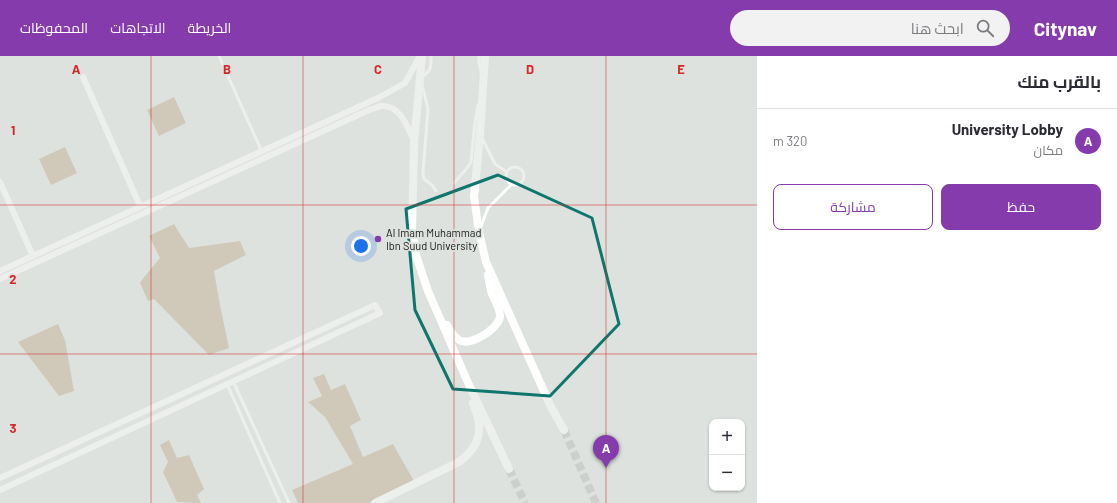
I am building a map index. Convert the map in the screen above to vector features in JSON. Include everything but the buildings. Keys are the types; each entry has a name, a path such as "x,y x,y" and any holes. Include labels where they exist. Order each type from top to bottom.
{"street":[{"path":"0,271 378,98 405,83 421,56"},
{"path":"421,56 414,143 412,229 416,255 428,291 469,385 509,469"},
{"path":"428,291 452,334 460,340 467,341 478,339 499,322 500,315 491,291 486,262 478,232 474,197 485,56"},
{"path":"82,77 140,206"},
{"path":"0,279 369,110 383,106 395,110 404,120 414,143"},
{"path":"0,182 33,256"},
{"path":"486,262 545,393 564,430"},
{"path":"0,478 375,305 380,313 0,490"},
{"path":"375,503 459,462 468,455 477,443 479,425 469,385"},
{"path":"61,450 66,459"}],"lane":[{"path":"219,56 264,157"},
{"path":"431,56 431,68 420,78 428,109 423,172 424,179 436,190"},
{"path":"454,183 468,168 471,162 475,122 483,83 478,62 479,56"},
{"path":"480,134 494,164 507,172"},
{"path":"478,232 488,208 512,184 521,182 524,178 523,172 520,168 515,167 507,172"},
{"path":"507,172 507,179 512,184"},
{"path":"230,383 280,503"},
{"path":"230,383 289,503"}],"highlighted area":[{"path":"498,175 592,218 619,324 550,396 453,389 415,310 406,209"}],"shaded area":[{"path":"174,97 186,123 159,136 147,110"},
{"path":"65,147 77,173 51,185 39,159"},
{"path":"174,224 189,248 240,241 246,255 214,271 229,348 209,355 154,299 148,301 140,283 160,258 149,236"},
{"path":"58,324 65,340 74,391 59,396 18,342"},
{"path":"324,374 331,390 345,384 361,420 350,426 363,457 393,444 414,481 368,503 298,503 292,490 353,464 325,417 308,402 322,396 313,378"},
{"path":"169,440 177,458 189,455 204,489 197,495 201,503 177,502 163,472 168,462 160,445"}],"tunnel":[{"path":"564,430 596,503"},
{"path":"509,469 525,503"}],"place":[{"name":"Al Imam Muhammad Ibn Suud University","path":"378,239"},
{"name":"University Lobby","path":"606,468"}]}
